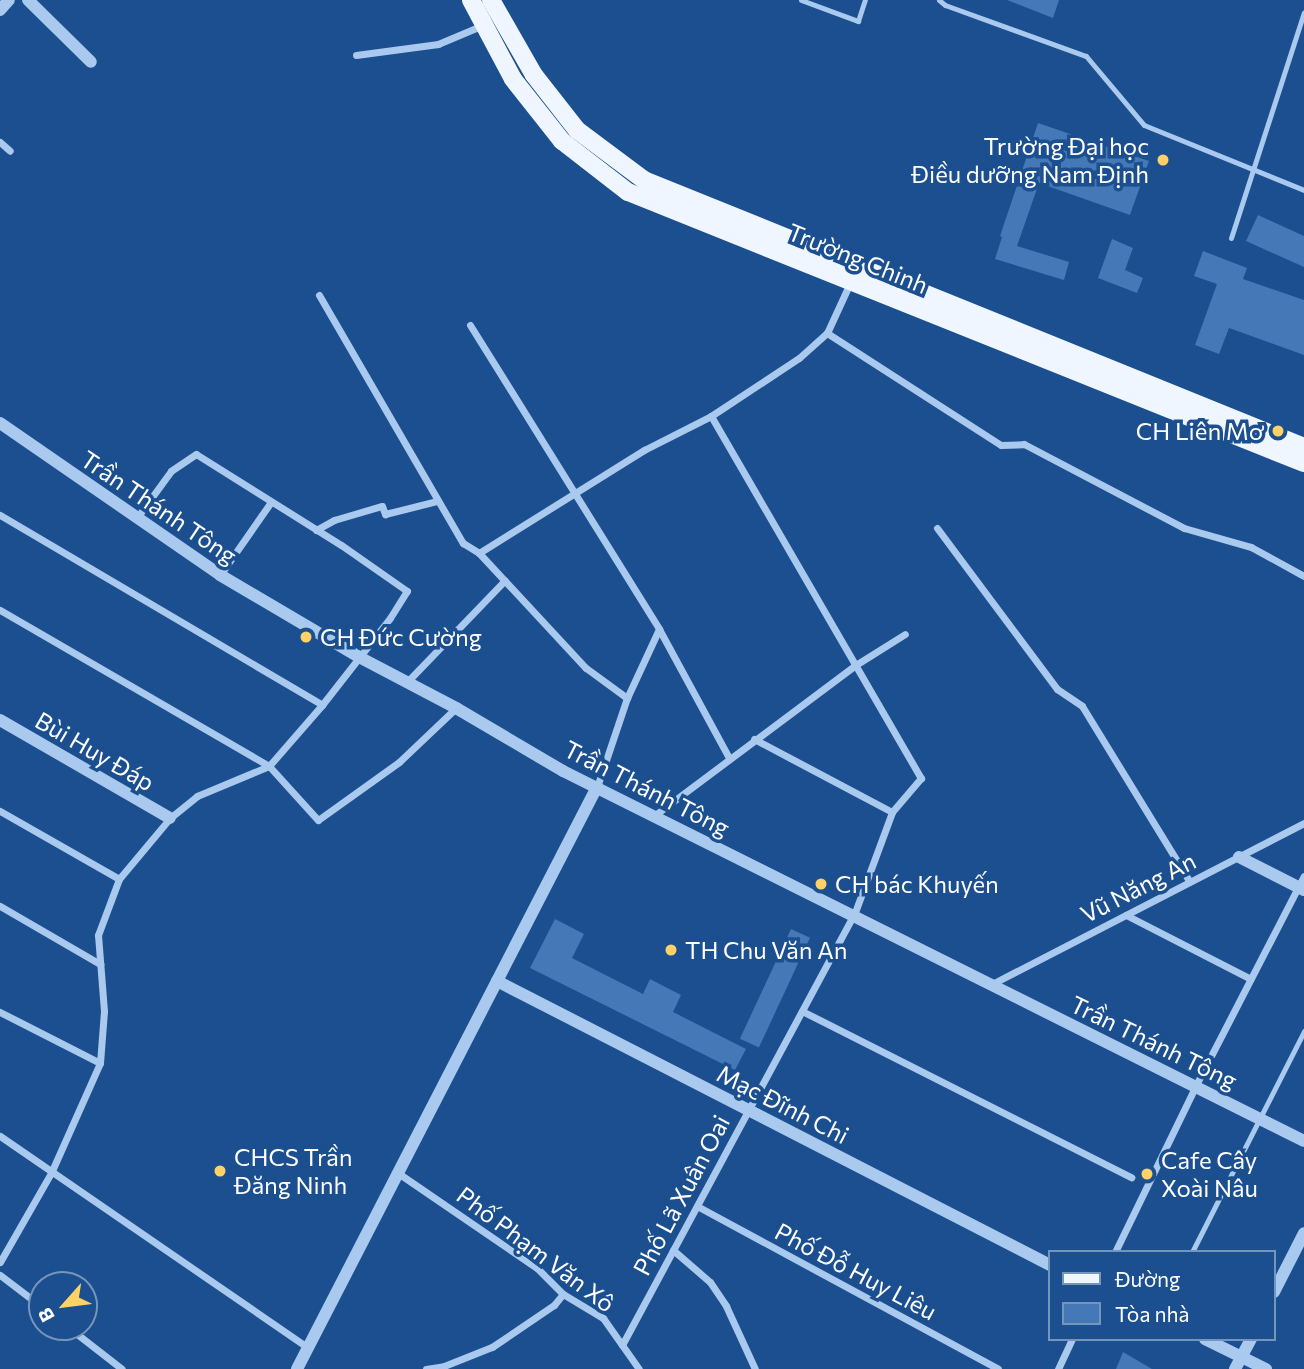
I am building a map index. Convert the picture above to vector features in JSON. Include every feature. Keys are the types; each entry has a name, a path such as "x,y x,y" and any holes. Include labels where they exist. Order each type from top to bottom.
{"main road":[{"name":"Trường Chinh","path":"471,0 513,79 562,141 628,192 1304,463"},
{"name":"Trường Chinh","path":"491,0 534,75 577,130 644,180 1304,447"}],"street":[{"path":"0,10 9,0"},
{"path":"28,0 92,62"},
{"path":"356,55 438,44 483,25"},
{"path":"0,142 10,150"},
{"path":"479,553 644,450 711,416 799,358 827,333 850,281"},
{"path":"319,295 463,543 479,553 586,668 627,698"},
{"path":"470,325 659,629 729,758"},
{"path":"827,333 1001,445 1024,444 1184,528 1251,547 1304,576"},
{"path":"711,416 854,666 922,778 892,812 754,739"},
{"name":"Trần Thánh Tông","path":"0,423 136,520 220,575 359,657 457,708 597,787 854,915 989,986 1196,1085 1304,1141"},
{"path":"0,1262 51,1173 100,1063 104,1011 98,935 119,879 170,818 197,796 269,766 322,705 390,618 407,591 196,454 170,471 136,520"},
{"path":"316,530 334,520 382,506 385,514 437,501"},
{"path":"220,575 271,502"},
{"path":"0,515 322,705"},
{"path":"937,528 1057,689 1082,706 1191,882"},
{"path":"407,682 505,580"},
{"path":"0,610 269,766 318,820 399,762 457,708"},
{"path":"297,1369 597,787 627,698 659,629"},
{"path":"655,816 854,666 905,634"},
{"name":"Bùi Huy Đáp","path":"0,720 170,818"},
{"path":"0,811 119,879"},
{"name":"Phố Lã Xuân Oai","path":"622,1345 854,915 892,812"},
{"name":"Vũ Năng An","path":"989,986 1304,823"},
{"path":"1116,1250 1196,1085 1302,884 1239,857"},
{"path":"0,906 100,964"},
{"path":"1126,915 1251,979"},
{"name":"Mạc Đĩnh Chi","path":"496,981 1048,1264"},
{"path":"802,1011 1131,1177"},
{"path":"0,1012 100,1063"},
{"path":"0,1136 308,1348"},
{"name":"Phố Phạm Văn Xô","path":"398,1173 537,1268 564,1294 603,1318 639,1369"},
{"name":"Phố Đỗ Huy Liêu","path":"696,1206 998,1369"},
{"path":"1276,1288 1304,1233"},
{"path":"673,1250 710,1282 726,1306 755,1369"},
{"path":"0,1275 28,1296"},
{"path":"426,1369 444,1366 492,1347 554,1305 564,1294"},
{"path":"86,1341 122,1369"},
{"path":"1058,1369 1071,1341"},
{"path":"1209,1341 1266,1369"},
{"path":"1235,1369 1250,1341"}],"lane":[{"path":"801,0 858,21 865,0"},
{"path":"940,0 945,5 1086,56 1144,125 1304,190"},
{"path":"1231,238 1304,12"},
{"path":"1193,1250 1304,1031"}],"building":[{"path":"1007,0 1059,0 1053,18"},
{"path":"1038,123 1149,161 1130,215 1039,183 1017,246 1069,262 1064,280 995,259 1002,237 1000,236"},
{"path":"1258,215 1304,236 1304,267 1246,241"},
{"path":"1112,239 1133,248 1125,270 1143,278 1137,293 1098,278"},
{"path":"1203,251 1247,268 1243,279 1304,300 1304,355 1229,328 1219,354 1195,345 1217,284 1194,276"},
{"path":"555,919 584,934 572,958 643,994 650,979 681,995 673,1012 746,1049 735,1070 530,968"},
{"path":"791,929 810,938 759,1048 740,1039"},
{"path":"1123,1352 1152,1369 1116,1369"}],"place":[{"name":"Trường Đại học Điều dưỡng Nam Định","path":"1163,160"},
{"name":"CH Liên Mơ","path":"1278,431"},
{"name":"CH Đức Cường","path":"306,637"},
{"name":"CH bác Khuyến","path":"821,884"},
{"name":"TH Chu Văn An","path":"671,950"},
{"name":"CHCS Trần Đăng Ninh","path":"220,1171"},
{"name":"Cafe Cây Xoài Nâu","path":"1147,1174"}]}
